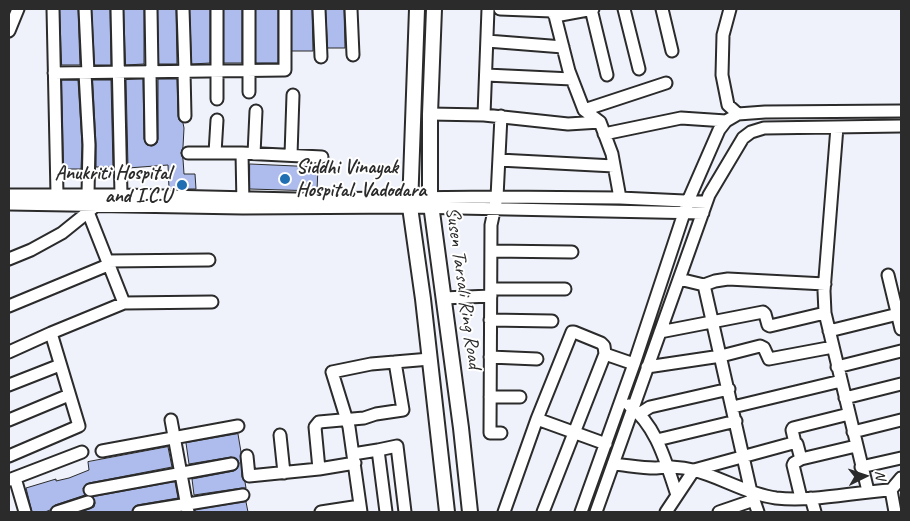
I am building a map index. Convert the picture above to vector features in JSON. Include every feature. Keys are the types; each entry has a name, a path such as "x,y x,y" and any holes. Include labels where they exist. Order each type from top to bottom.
{"main road":[{"name":"Susen Tarsali Ring Road","path":"417,9 410,202 447,512"},
{"name":"Susen Tarsali Ring Road","path":"434,9 430,114 431,203 461,428 470,512"}],"street":[{"path":"9,9 18,9 9,31"},
{"path":"53,9 57,194"},
{"path":"85,9 89,144 88,194 96,204 108,263 124,303"},
{"path":"117,9 121,195"},
{"path":"151,9 151,139"},
{"path":"183,9 185,116"},
{"path":"217,9 217,99"},
{"path":"248,9 249,92"},
{"path":"54,74 285,70 285,9"},
{"path":"319,9 320,57"},
{"path":"351,9 353,54"},
{"path":"484,115 488,9"},
{"path":"500,9 553,12 587,9 607,75"},
{"path":"624,9 639,69"},
{"path":"662,9 672,52"},
{"path":"730,9 723,35 722,75 728,105 738,114"},
{"path":"553,12 572,79 584,110 600,122 612,154 620,198"},
{"path":"487,41 563,47"},
{"path":"486,75 572,79"},
{"path":"584,110 666,83"},
{"path":"291,155 293,95"},
{"path":"581,512 622,399 687,207 719,130 726,121 738,114 765,112 901,111"},
{"path":"243,203 248,154 256,112"},
{"path":"430,114 500,116 568,124 600,122"},
{"path":"500,116 497,197 491,226 490,433 501,433"},
{"path":"604,134 681,118 726,121"},
{"path":"215,153 218,120"},
{"path":"596,512 613,464 636,411 647,367 704,208 743,138 752,132 764,128 901,126"},
{"path":"837,127 824,296 825,313 868,491"},
{"path":"188,153 322,156"},
{"path":"499,160 614,166"},
{"path":"9,195 88,194"},
{"path":"9,259 31,250 62,233 96,204 121,195 243,203"},
{"path":"431,203 497,197 620,198 687,207"},
{"path":"9,204 410,202 495,209 704,208"},
{"path":"491,251 572,252"},
{"path":"9,306 108,263 210,260"},
{"path":"888,275 898,299 898,314 901,328"},
{"path":"679,279 704,285 715,280 728,279 825,284"},
{"path":"704,285 752,496 758,512"},
{"path":"443,298 491,292 565,289"},
{"path":"9,352 124,303 212,302"},
{"path":"660,332 763,312 768,325 762,346 769,359 833,347"},
{"path":"768,325 825,313"},
{"path":"829,332 898,314"},
{"path":"490,320 552,321"},
{"path":"504,512 537,419 572,332 601,343 604,346 605,354 543,512"},
{"path":"9,456 77,428 79,423 51,333"},
{"path":"647,367 721,356 762,346"},
{"path":"837,367 901,351"},
{"path":"605,354 634,364"},
{"path":"490,357 537,359"},
{"path":"321,512 360,509 354,458 346,420 332,372 371,364 430,359"},
{"path":"319,469 316,424 319,422 364,418 376,414 403,410 395,362"},
{"path":"9,385 60,365"},
{"path":"733,407 841,381"},
{"path":"845,398 901,384"},
{"path":"636,411 729,389"},
{"path":"9,420 69,395"},
{"path":"490,397 520,397"},
{"path":"622,399 636,411 657,440 677,495"},
{"path":"801,459 797,444 795,443 793,428 849,414"},
{"path":"537,419 606,444"},
{"path":"171,420 187,508"},
{"path":"853,432 901,420"},
{"path":"657,440 736,421"},
{"path":"102,451 238,426"},
{"path":"280,435 284,473"},
{"path":"666,512 694,470 795,443"},
{"path":"247,456 249,476 319,469 378,450 397,446 405,512"},
{"path":"815,512 806,498 793,465 794,463 801,459 856,446"},
{"path":"378,450 386,512"},
{"path":"25,512 12,479 82,452"},
{"path":"862,467 901,458"},
{"path":"57,512 89,496 181,473 232,464"},
{"path":"613,464 639,467 667,466 694,470 752,496 776,498 806,498 868,491 898,483 895,512 901,510"},
{"path":"139,512 187,508 244,495"},
{"path":"719,512 752,496"}],"building":[{"path":"60,9 78,9 80,65 62,65"},
{"path":"92,9 110,9 111,65 95,65"},
{"path":"124,9 144,9 144,64 126,65"},
{"path":"158,9 176,9 177,64 159,64"},
{"path":"190,9 210,9 210,63 192,64"},
{"path":"224,9 242,9 242,63 224,63"},
{"path":"256,9 278,9 278,63 256,63"},
{"path":"292,9 312,9 313,51 292,51"},
{"path":"326,9 344,9 345,48 328,48"},
{"path":"143,79 144,139 147,145 152,146 157,143 158,139 158,79 177,79 178,116 184,128 181,153 184,174 195,174 196,189 169,189 168,165 128,168 126,80"},
{"path":"62,80 78,80 82,145 81,169 64,169"},
{"path":"93,80 111,80 113,167 96,167"},
{"path":"250,164 318,167 317,191 250,189"},
{"path":"238,434 242,477 246,488 194,495 192,479 234,471 239,463 237,459 231,457 189,464 186,443"},
{"path":"168,447 172,467 89,483 83,488 85,495 55,505 45,512 32,512 26,488 56,479 56,481 69,478 89,470 88,462"},
{"path":"175,482 178,498 137,505 132,512 81,512 94,507 93,497"},
{"path":"246,502 248,512 195,512 195,510"}],"place":[{"name":"Siddhi Vinayak Hospital, Vadodara","path":"285,179"},
{"name":"Anukriti Hospital and I.C.U","path":"182,185"}]}
